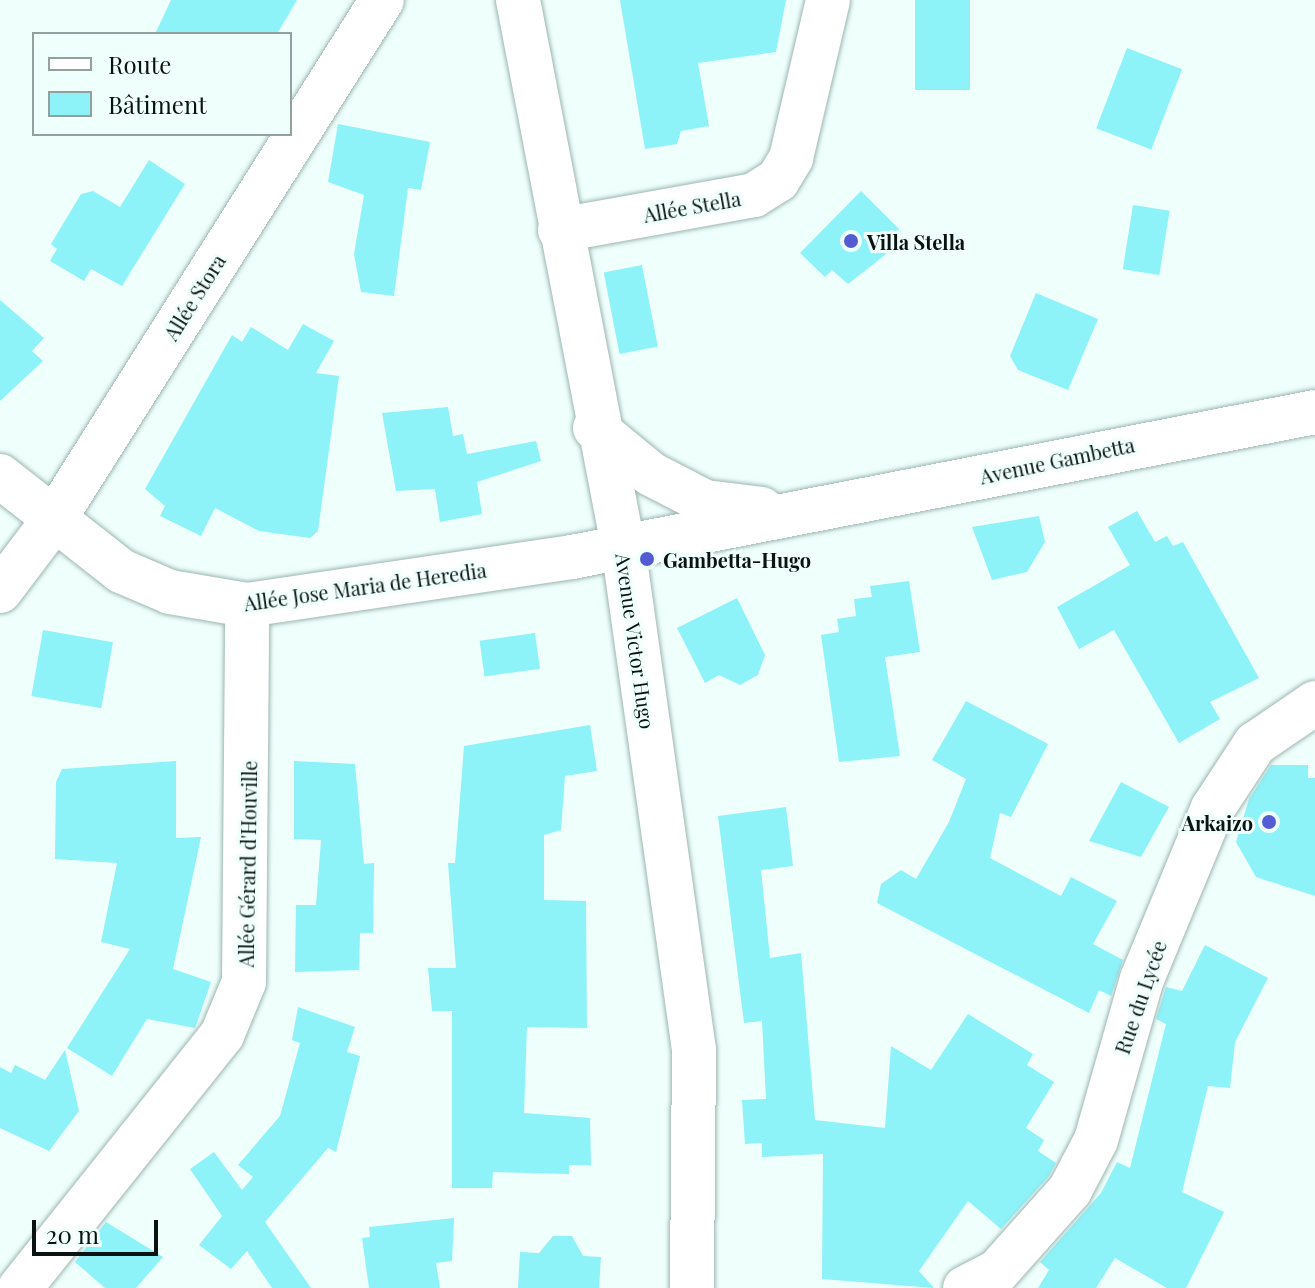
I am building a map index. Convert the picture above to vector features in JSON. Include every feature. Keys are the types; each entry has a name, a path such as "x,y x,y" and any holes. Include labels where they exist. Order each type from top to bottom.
{"street":[{"name":"Allée Stora","path":"0,591 53,521 382,0"},
{"name":"Avenue Victor Hugo","path":"518,0 595,428 623,546 694,1050 692,1288"},
{"name":"Allée Stella","path":"560,230 754,195 778,180 791,158 828,0"},
{"name":"Avenue Gambetta","path":"623,546 1315,412"},
{"name":"Avenue Gambetta","path":"595,428 651,474 705,502 800,514"},
{"path":"623,546 651,474"},
{"name":"Allée Jose Maria de Heredia","path":"0,476 53,521 121,571 170,592 247,605 623,546"},
{"name":"Allée Gérard d'Houville","path":"20,1288 222,1035 244,982 247,605"},
{"name":"Rue du Lycée","path":"965,1288 997,1272 1070,1190 1096,1140 1142,979 1213,808 1255,744 1315,703"}],"building":[{"path":"171,0 297,0 278,32 156,32"},
{"path":"620,0 786,0 776,52 698,63 709,126 681,131 677,144 645,149"},
{"path":"915,0 970,0 970,90 915,90"},
{"path":"1127,48 1182,69 1151,149 1096,128"},
{"path":"338,124 430,142 421,190 408,188 394,296 361,292 354,254 364,195 328,182"},
{"path":"149,160 185,184 122,286 91,269 84,281 50,261 57,249 51,244 81,194 93,191 120,207"},
{"name":"Villa Stella","path":"861,191 901,231 885,255 848,284 832,270 825,277 800,253"},
{"path":"1133,205 1170,211 1159,275 1123,269"},
{"path":"642,265 658,346 620,354 604,272"},
{"path":"1036,293 1098,319 1068,390 1018,370 1010,356"},
{"path":"0,300 44,338 32,351 43,361 0,401"},
{"path":"303,324 334,341 316,373 339,376 318,531 310,538 259,531 215,508 201,536 160,516 165,506 145,489 232,335 242,342 251,327 288,350"},
{"path":"448,407 453,436 463,434 467,454 536,441 541,461 477,482 482,514 440,522 435,489 396,491 382,413"},
{"path":"1137,511 1155,542 1167,536 1173,546 1183,542 1259,678 1210,702 1220,719 1179,743 1114,630 1079,649 1057,607 1130,565 1108,527"},
{"path":"1039,516 1045,542 1027,572 992,580 972,527"},
{"path":"909,581 920,652 885,657 900,756 839,762 821,635 839,632 837,619 856,616 854,599 872,597 870,586"},
{"path":"737,598 765,655 758,675 740,685 719,675 705,683 677,628"},
{"path":"43,630 113,642 101,708 31,696"},
{"path":"535,633 540,669 485,676 480,641"},
{"path":"966,701 1048,744 1011,817 1000,813 990,858 1061,896 1071,877 1117,901 1093,944 1123,960 1111,996 1099,990 1089,1013 877,903 881,884 901,870 916,879 949,822 966,779 932,760"},
{"path":"590,725 597,771 565,776 561,830 544,835 544,900 586,901 587,1028 527,1027 524,1113 590,1118 591,1165 569,1165 569,1174 493,1172 492,1188 452,1188 452,1011 432,1011 428,968 456,968 448,863 455,863 464,746"},
{"path":"176,761 176,838 201,837 173,969 211,982 195,1028 147,1019 112,1076 67,1048 130,949 101,942 117,863 55,859 56,782 62,769"},
{"path":"294,761 355,764 364,864 374,863 373,933 360,933 359,970 295,972 296,905 316,905 321,840 294,839"},
{"path":"1271,765 1308,765 1308,778 1315,778 1315,896 1256,877 1236,842 1249,799"},
{"path":"1121,782 1169,807 1141,857 1089,841"},
{"path":"786,807 793,866 761,870 770,958 801,953 815,1120 885,1128 891,1046 931,1070 968,1014 1033,1054 1027,1065 1054,1082 1026,1128 1044,1140 1038,1151 1056,1163 1049,1176 1001,1229 968,1201 919,1271 934,1288 822,1279 823,1154 762,1157 762,1143 745,1144 742,1100 766,1099 762,1021 744,1023 718,816"},
{"path":"1205,945 1268,978 1235,1042 1230,1088 1208,1086 1182,1192 1224,1212 1186,1288 1167,1288 1115,1258 1096,1288 1038,1288 1049,1270 1040,1262 1101,1193 1117,1162 1130,1168 1166,1024 1156,1019 1166,987 1182,991"},
{"path":"298,1007 355,1027 347,1052 360,1056 336,1152 328,1148 265,1222 311,1288 272,1288 247,1251 231,1269 199,1245 222,1216 190,1169 214,1152 242,1190 253,1177 238,1165 280,1116 300,1043 292,1040"},
{"path":"65,1050 79,1111 49,1151 0,1128 0,1067 11,1073 15,1065 45,1080"},
{"path":"454,1218 452,1261 436,1263 440,1288 369,1288 362,1238 370,1237 369,1227"},
{"path":"106,1222 163,1257 136,1288 105,1288 75,1262"},
{"path":"553,1236 572,1236 583,1256 601,1257 599,1288 518,1288 520,1252 539,1253"}],"place":[{"name":"Villa Stella","path":"851,241"},
{"name":"Gambetta-Hugo","path":"647,559"},
{"name":"Arkaizo","path":"1269,822"}]}
